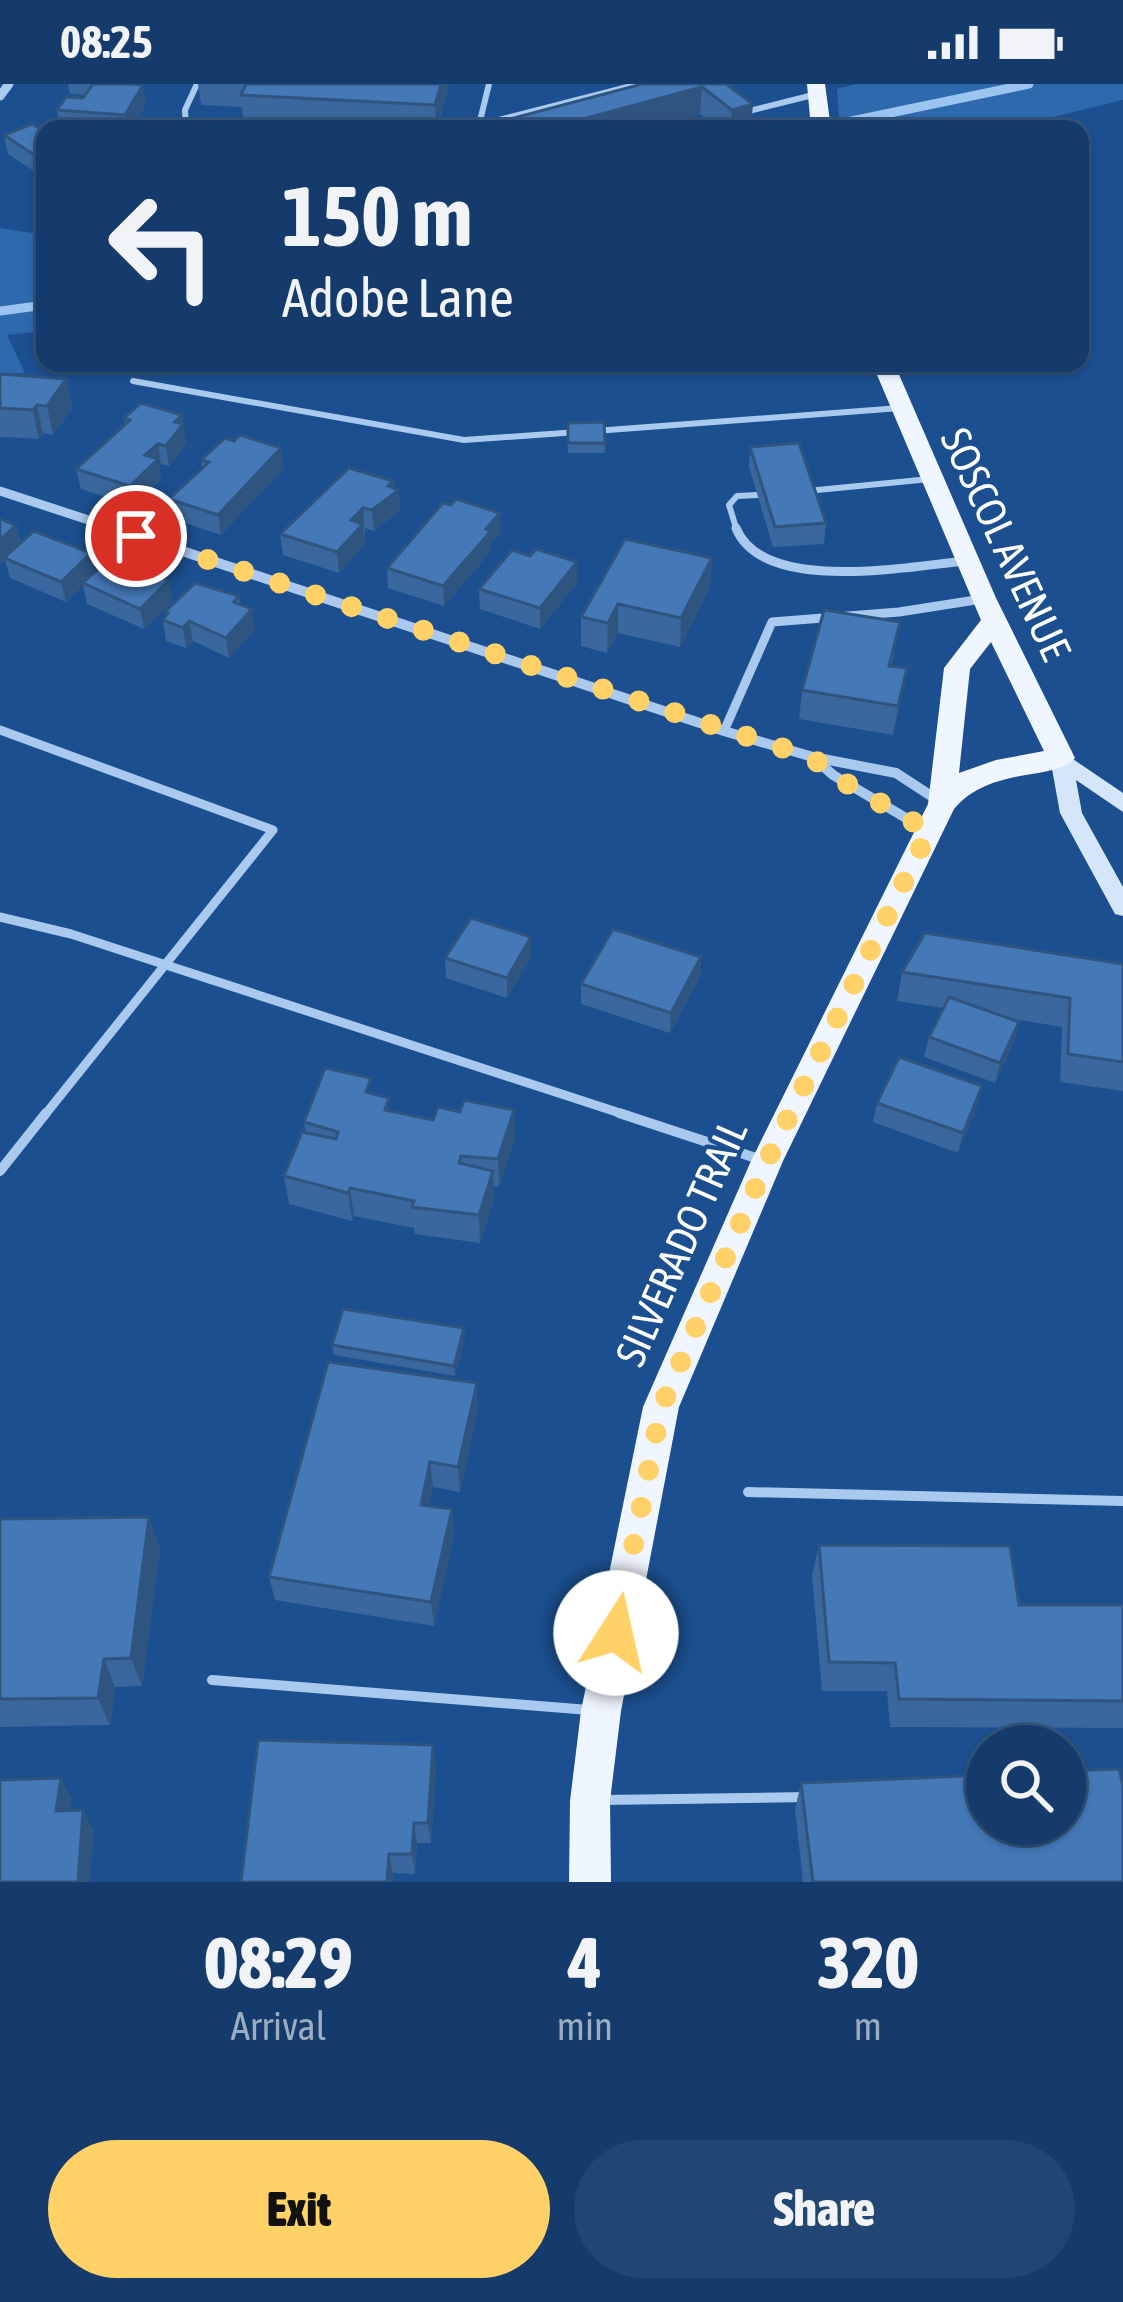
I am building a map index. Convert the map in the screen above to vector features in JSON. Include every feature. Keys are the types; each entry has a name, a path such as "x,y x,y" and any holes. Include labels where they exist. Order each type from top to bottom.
{"main road":[{"name":"SOSCOL AVENUE","path":"886,372 988,610 1061,758 1071,813 1123,908"},
{"path":"936,818 957,668 988,610"},
{"name":"SOSCOL AVENUE","path":"1061,758 1123,805"},
{"path":"936,818 973,776 1061,758"},
{"name":"SILVERADO TRAIL","path":"590,1882 590,1801 601,1711 661,1408 767,1161 936,818"}],"street":[{"path":"0,96 9,84"},
{"path":"0,491 724,731 813,758 896,773 936,818"},
{"path":"813,758 832,775 936,818"}],"lane":[{"path":"186,120 197,84"},
{"path":"479,120 489,84"},
{"path":"498,120 639,84"},
{"path":"732,120 818,105"},
{"path":"133,381 464,440 900,408"},
{"path":"806,490 930,479"},
{"path":"757,495 737,496 729,505 730,526 746,549 790,568 839,572 966,561"},
{"path":"724,731 772,622 988,610"},
{"path":"0,730 273,830 0,1171"},
{"path":"0,917 71,934 767,1161"},
{"path":"748,1492 1123,1502"},
{"path":"212,1679 601,1711"},
{"path":"590,1801 824,1797"}],"shaded area":[{"path":"856,84 1123,84 1123,100 1041,120 839,120 837,89"},
{"path":"0,228 36,234 36,332 7,335 25,373 0,374"}],"building":[{"path":"93,84 143,85 125,115 57,110 66,97 83,98"},
{"path":"246,84 441,84 435,105 241,95"},
{"path":"642,84 726,84 753,104 732,110 702,87 579,120 506,120"},
{"path":"36,126 36,156 4,135"},
{"path":"0,374 66,379 47,406 0,408"},
{"path":"141,403 182,415 175,422 183,424 166,446 158,444 145,455 158,459 130,486 76,469 130,420 124,418"},
{"path":"604,422 605,443 568,443 568,423"},
{"path":"240,435 281,448 218,515 169,499 209,462 201,460 225,438 234,441"},
{"path":"799,443 826,523 775,527 750,447"},
{"path":"349,468 393,481 388,486 399,490 372,510 363,508 351,520 363,524 337,552 280,534"},
{"path":"456,499 500,513 486,529 491,531 443,586 387,568 443,503 451,505"},
{"path":"0,519 16,525 0,540"},
{"path":"34,531 91,553 61,582 4,558"},
{"path":"625,539 712,558 681,618 618,604 608,623 581,617"},
{"path":"536,549 577,562 540,608 479,589 512,550 530,556"},
{"path":"113,555 169,580 140,609 83,583"},
{"path":"195,583 239,596 234,602 252,609 226,638 189,621 183,628 163,620 165,612"},
{"path":"824,610 900,622 889,666 907,668 898,706 802,690"},
{"path":"471,918 531,937 507,978 445,958"},
{"path":"613,929 701,957 671,1013 581,984"},
{"path":"925,933 1123,964 1123,1062 1068,1054 1070,998 902,972"},
{"path":"949,997 1019,1022 1000,1063 929,1037"},
{"path":"899,1057 982,1086 963,1133 877,1103"},
{"path":"325,1068 371,1078 366,1092 389,1098 385,1110 433,1120 438,1107 460,1112 464,1100 514,1110 498,1159 461,1156 459,1163 493,1171 479,1215 412,1207 414,1201 350,1188 348,1193 284,1176 302,1132 336,1139 338,1132 304,1122"},
{"path":"343,1309 464,1328 454,1366 332,1345"},
{"path":"328,1362 477,1383 458,1467 430,1462 421,1505 452,1509 431,1602 269,1577"},
{"path":"149,1517 131,1658 104,1659 98,1698 0,1699 0,1519"},
{"path":"819,1545 1010,1546 1019,1605 1123,1605 1123,1701 899,1699 895,1663 829,1662"},
{"path":"258,1740 433,1745 428,1823 414,1823 412,1854 389,1854 387,1882 241,1882"},
{"path":"1119,1769 1123,1882 813,1882 801,1783 966,1776 966,1845 1086,1845 1086,1770"},
{"path":"61,1778 56,1811 83,1810 78,1882 0,1882 0,1780"}],"waterway":[{"path":"856,120 1029,84"},
{"path":"0,311 36,306"}],"route":[{"path":"136,536 813,758 832,775 929,831 767,1161 661,1408 616,1633"}]}
